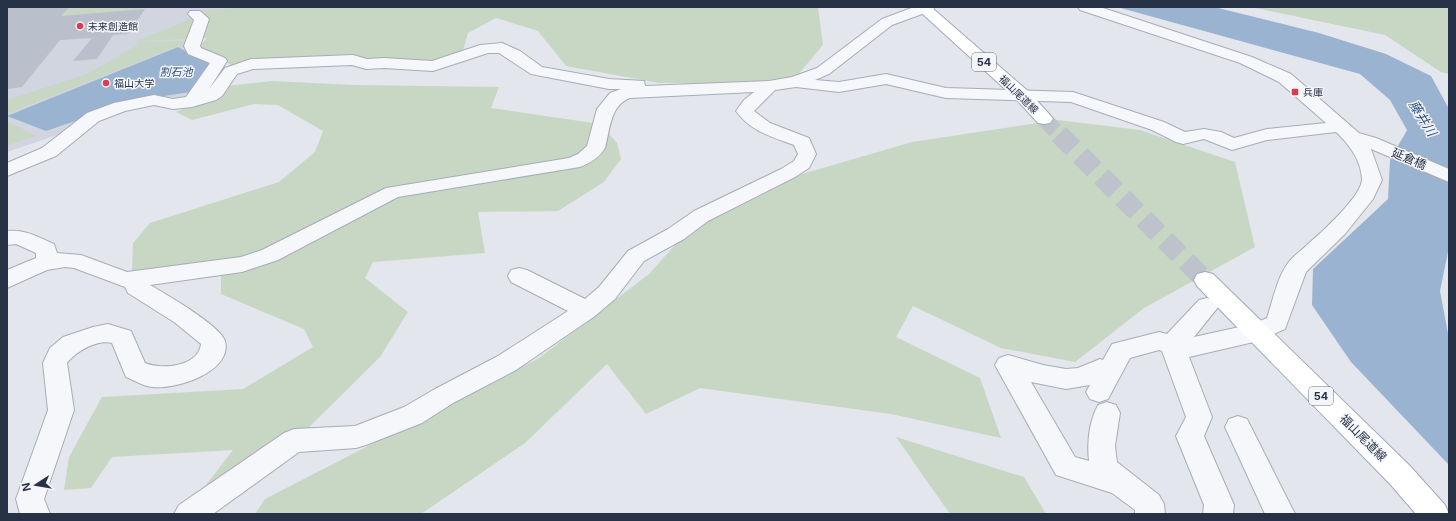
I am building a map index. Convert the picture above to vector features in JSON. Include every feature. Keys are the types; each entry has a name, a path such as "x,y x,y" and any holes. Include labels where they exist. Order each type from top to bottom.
{"main road":[{"name":"福山尾道線","path":"924,7 1023,96 1044,119"},
{"name":"福山尾道線","path":"1205,280 1258,332 1435,514"}],"street":[{"path":"7,280 31,267 48,262 75,261 112,277 127,280 242,264 270,255 394,192 573,163 585,158 596,148 606,108 616,97 652,91 769,86 796,82 823,71 887,22 924,7"},
{"path":"1085,7 1266,68 1285,78 1361,143 1372,180 1366,195 1338,228 1296,268 1277,323 1258,332 1185,348 1160,342 1121,351 1105,392"},
{"path":"192,102 219,61 194,52 192,46 202,19 194,14"},
{"path":"7,170 50,152 93,117 120,107 154,100 173,104 192,102 210,96 216,92 232,71 251,64 353,60 366,64 384,63 432,66 491,48 502,48 514,54 537,71 609,84 641,86 652,91"},
{"path":"796,82 839,87 886,80 946,93 1073,97 1158,126 1183,138 1204,134 1215,136 1232,144 1267,135 1330,128"},
{"path":"189,514 294,441 356,437 413,415 444,396 507,363 587,310 607,294 636,256 676,234 701,216 788,173 802,164 807,154 802,142 762,128 752,120 745,111 747,106 765,92 769,86"},
{"path":"1309,97 1316,114 1330,128 1361,143"},
{"name":"延倉橋","path":"1361,143 1449,176"},
{"path":"7,238 19,237 46,249 48,262"},
{"path":"519,276 587,310"},
{"path":"35,514 30,499 61,410 55,363 59,354 72,344 108,333 122,337 135,370 152,377 176,376 201,366 212,353 213,341 182,316 136,287 138,279"},
{"path":"1172,345 1207,306"},
{"path":"1172,345 1199,417 1190,436 1219,505 1218,514"},
{"path":"1121,483 1066,466 1008,364 1066,381 1089,377 1100,369 1105,392 1101,446 1104,468 1149,504 1150,514"},
{"path":"1238,427 1280,514"}],"shaded area":[{"name":"福山大学","path":"7,7 323,7 201,22 193,49 219,61 197,98 142,101 78,128 7,152"}],"green space":[{"path":"69,7 143,7 141,10 61,16"},
{"path":"257,7 818,7 823,45 797,76 759,83 659,83 566,66 538,31 496,18 468,33 462,54 431,61 376,60 231,65 199,46 207,38 136,41 177,25 205,10"},
{"path":"1251,7 1449,7 1449,74 1441,72 1385,35"},
{"path":"186,41 186,48 178,46 7,114 7,100 87,74 136,46 138,42"},
{"path":"272,81 354,85 499,87 491,108 600,124 617,143 621,159 604,182 558,211 478,212 485,253 373,262 365,278 408,312 380,357 304,432 189,507 233,450 112,457 91,488 64,490 69,457 102,397 243,389 313,347 304,329 221,294 221,263 132,271 133,243 150,223 279,182 315,152 323,131 278,105 254,104 192,120 176,112 216,96 227,86"},
{"path":"1058,120 1140,130 1235,162 1255,247 1144,308 1075,362 1001,348 913,306 896,337 980,378 1001,438 891,414 700,388 646,414 607,364 525,443 421,514 255,514 265,499 539,358 649,274 687,232 792,177 912,142"},
{"path":"7,121 36,136 7,145"},
{"path":"896,437 1024,477 1046,514 950,514"}],"water":[{"name":"藤井川","path":"1117,7 1214,7 1319,33 1386,54 1431,76 1449,109 1449,247 1440,291 1449,339 1449,465 1351,362 1312,305 1313,269 1388,199 1390,160 1407,130 1390,100 1360,74"},
{"name":"割石池","path":"178,47 209,64 191,92 137,100 46,131 7,116"}],"building":[{"path":"7,7 69,7 61,16 145,9 128,34 113,35 97,59 73,61 92,38 60,40 22,87 7,89"}],"tunnel":[{"path":"1044,119 1205,280"}],"place":[{"name":"未来創造館","path":"80,26"},
{"name":"福山大学","path":"106,83"},
{"name":"兵庫","path":"1295,92"}]}
